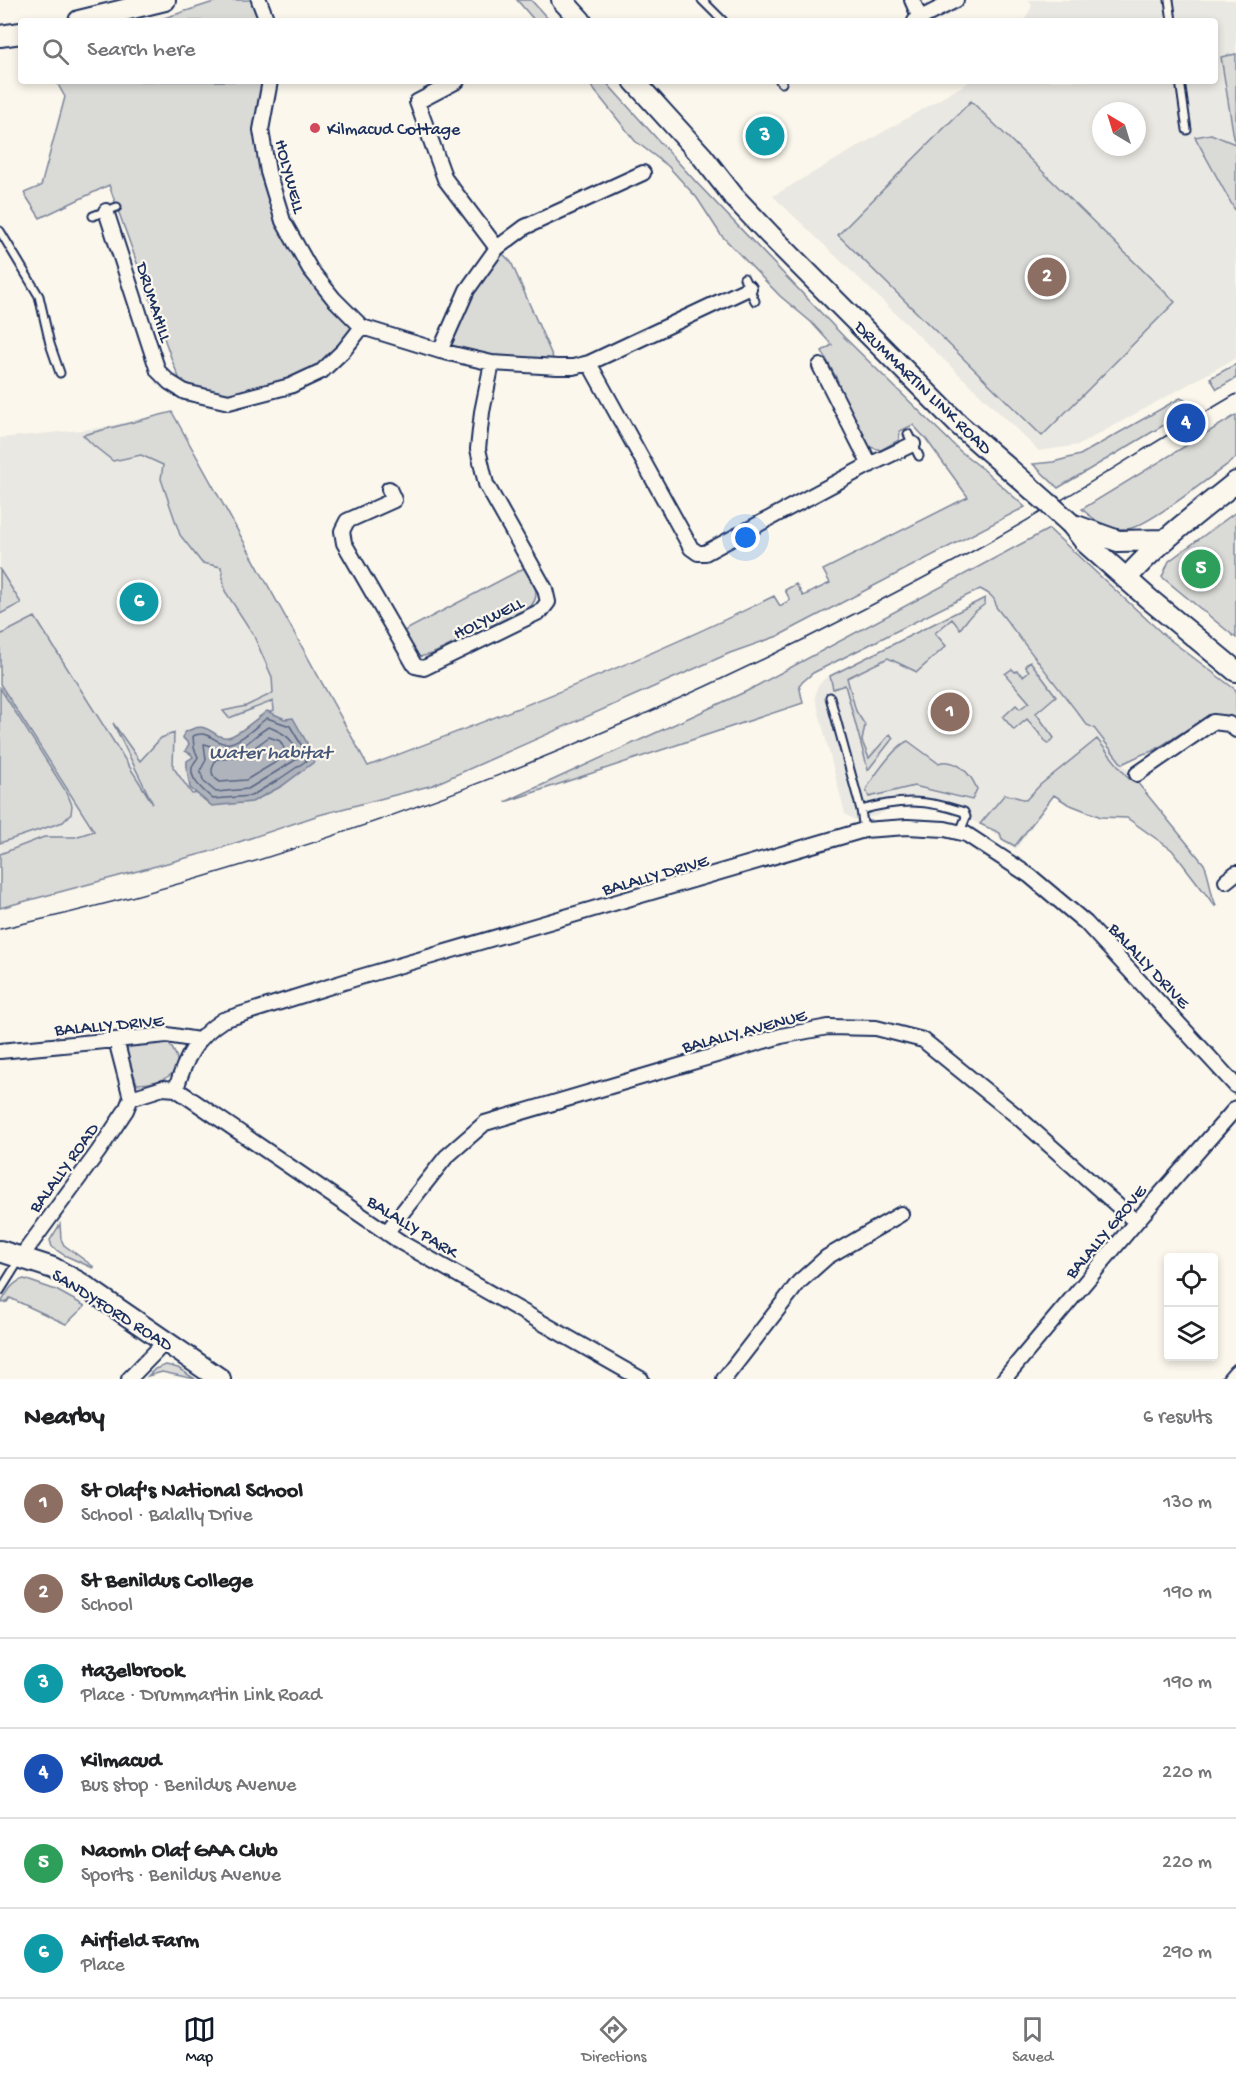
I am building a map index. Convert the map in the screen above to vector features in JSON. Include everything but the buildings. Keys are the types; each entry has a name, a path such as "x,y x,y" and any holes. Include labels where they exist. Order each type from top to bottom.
{"main road":[{"path":"91,18 162,0"},
{"path":"562,0 578,18"},
{"path":"0,36 18,33"},
{"name":"DRUMMARTIN LINK ROAD","path":"637,84 702,156 734,197 958,424 988,452 1017,474 1071,524 1086,543 1126,579 1236,671"},
{"path":"1126,579 1165,540 1236,482"},
{"path":"1071,524 1118,541 1165,540"},
{"name":"SANDYFORD ROAD","path":"0,1251 52,1268 80,1283 220,1379"}],"street":[{"path":"912,0 918,18"},
{"path":"920,18 956,0"},
{"path":"264,1 267,18"},
{"name":"HOLYWELL","path":"269,84 261,130 268,172 283,221 310,269 334,299 362,327 440,351 492,363 573,367 589,363 746,283"},
{"path":"451,84 417,102 445,178 497,248"},
{"path":"440,351 466,290 497,248 525,227 643,173"},
{"name":"DRUMAHILL","path":"105,211 158,371 169,382 185,392 229,402 290,386 322,371 344,350 362,327"},
{"name":"HOLYWELL","path":"389,489 394,500 347,521 342,531 344,543 415,666 424,668 541,611 548,602 545,589 486,484 478,449 482,412 492,363"},
{"path":"589,363 692,548 698,553 705,553 870,465 913,445"},
{"path":"820,366 870,465"},
{"path":"1137,774 1213,722 1229,724 1236,730"},
{"name":"BALALLY DRIVE","path":"0,1051 167,1035 198,1040 207,1030 223,1020 360,978 864,830 907,827 945,829 966,834 1030,876 1086,923 1236,1086"},
{"name":"BALALLY AVENUE","path":"386,1233 446,1157 485,1123 781,1036 828,1027 876,1028 922,1040 1018,1117 1136,1222"},
{"path":"116,1040 131,1098 163,1088 176,1089 198,1040"},
{"name":"BALALLY PARK","path":"176,1089 386,1233 641,1379"},
{"name":"BALALLY ROAD","path":"21,1257 98,1152 126,1110 131,1098"},
{"name":"BALALLY GROVE","path":"1004,1379 1136,1222 1236,1108"},
{"path":"724,1379 799,1282 827,1257 901,1214"},
{"path":"129,1379 165,1341"},
{"path":"1230,1379 1236,1372"}],"lane":[{"path":"702,0 720,18"},
{"path":"1169,0 1172,18"},
{"path":"1180,84 1187,130"},
{"path":"0,231 39,296 45,313 50,344 60,373"},
{"path":"746,283 755,301"},
{"path":"830,697 861,810 864,830"},
{"path":"861,810 886,802 935,803 964,812 966,817 960,832"},
{"path":"0,1291 21,1257"}],"shaded area":[{"path":"220,0 252,0 261,4 266,18 164,18"},
{"path":"517,0 531,0 547,18 532,18"},
{"path":"1029,0 1236,0 1236,358 1079,445 1039,451 773,196 966,84 1218,84 1218,18 1026,18 1032,6"},
{"path":"1236,54 1236,212 1195,137 1211,134 1235,144 1221,57"},
{"path":"58,84 269,84 262,118 268,172 310,269 362,327 322,371 229,402 185,392 109,185 40,218 24,193 41,186 65,97"},
{"path":"589,84 608,84 695,181 845,338 960,451 1025,507 778,636 730,653 433,785 319,815 212,851 0,908 0,854 44,837 75,837 94,831 0,684 0,635 35,617 153,804 113,723 140,761 161,738 174,733 173,767 192,794 236,789 262,717 274,710 273,701 229,718 223,711 246,706 273,693 272,677 253,634 225,591 221,567 202,563 180,535 161,479 163,465 141,455 113,461 83,435 172,412 368,766 624,665 774,596 780,606 790,600 785,590 796,584 803,596 830,583 823,570 968,497 926,439 913,425 900,431 899,440 881,450 870,447 822,351 832,345 721,235 697,198 668,166 635,141"},
{"path":"971,101 1175,302 1042,436 838,235"},
{"path":"497,248 511,262 557,367 440,351"},
{"path":"1236,364 1236,378 1217,389 1210,378"},
{"path":"1180,398 1185,400 1191,409 1058,488 1033,464 1080,455"},
{"path":"172,412 368,766 0,893 0,438 100,428"},
{"path":"1236,415 1236,458 1149,519 1127,529 1114,528 1097,521 1082,509"},
{"path":"1236,512 1236,638 1162,577 1169,561"},
{"path":"1049,529 1165,636 1236,690 1236,721 1227,715 1207,717 1153,751 1122,764 1094,728 1087,725 996,607 993,598 980,589 813,673 799,685 803,703 505,802 747,691"},
{"path":"524,568 536,592 534,602 530,607 432,654 419,657 415,654 402,632"},
{"path":"0,570 21,603 0,614"},
{"path":"990,594 1176,830 1162,842 1127,818 1101,817 1068,804 1054,795 1016,849 1000,840 998,835 968,818 931,808 889,809 876,816 855,820 845,814 815,697 817,687 824,679"},
{"path":"985,598 985,604 971,615 960,629 952,619 935,633 946,646 917,672 888,658 847,678 856,711 865,725 862,741 869,758 890,734 893,738 868,770 845,685 833,689 830,676"},
{"path":"1030,661 1056,696 1036,713 1054,738 1048,744 1027,719 1014,730 1003,717 1016,705 1020,709 1029,702 1005,674 1012,669 1023,676 1029,671 1025,666"},
{"path":"0,688 67,793 72,805 71,814 63,822 0,843"},
{"path":"1097,739 1129,779 1132,776 1204,864 1215,906 1172,850 1127,818 1101,817 1068,804 1054,795 1015,846 1002,839 1000,833 980,824 1005,794 1026,800 1040,785"},
{"path":"908,741 938,763 951,762 962,768 977,789 972,800 914,786 869,797 866,790 874,778 891,755"},
{"path":"156,1042 169,1044 175,1054 176,1069 164,1079 137,1084 127,1054 128,1045"},
{"path":"60,1224 61,1239 64,1245 93,1268 52,1247 50,1240"},
{"path":"24,1279 56,1290 85,1306 66,1324 10,1298 7,1302 1,1303 13,1285"},
{"path":"166,1365 178,1368 195,1379 162,1372 148,1376 155,1369"}],"water":[{"name":"Water habitat","path":"267,711 285,719 293,718 307,743 314,762 282,786 252,802 212,806 190,788 187,761 193,757 185,751 189,744 183,738 184,733 199,727 222,737 232,736"}],"tram line":[{"path":"0,929 127,898 253,862 377,821 500,775 621,725 740,670 973,551 1236,394"}],"place":[{"name":"Kilmacud Cottage","path":"315,128"},
{"name":"Hazelbrook","path":"765,136"},
{"name":"St Benildus College","path":"1047,277"},
{"name":"Kilmacud","path":"1186,423"},
{"name":"Naomh Olaf GAA Club","path":"1201,569"},
{"name":"Airfield Farm","path":"139,602"},
{"name":"St Olaf's National School","path":"950,712"}]}
